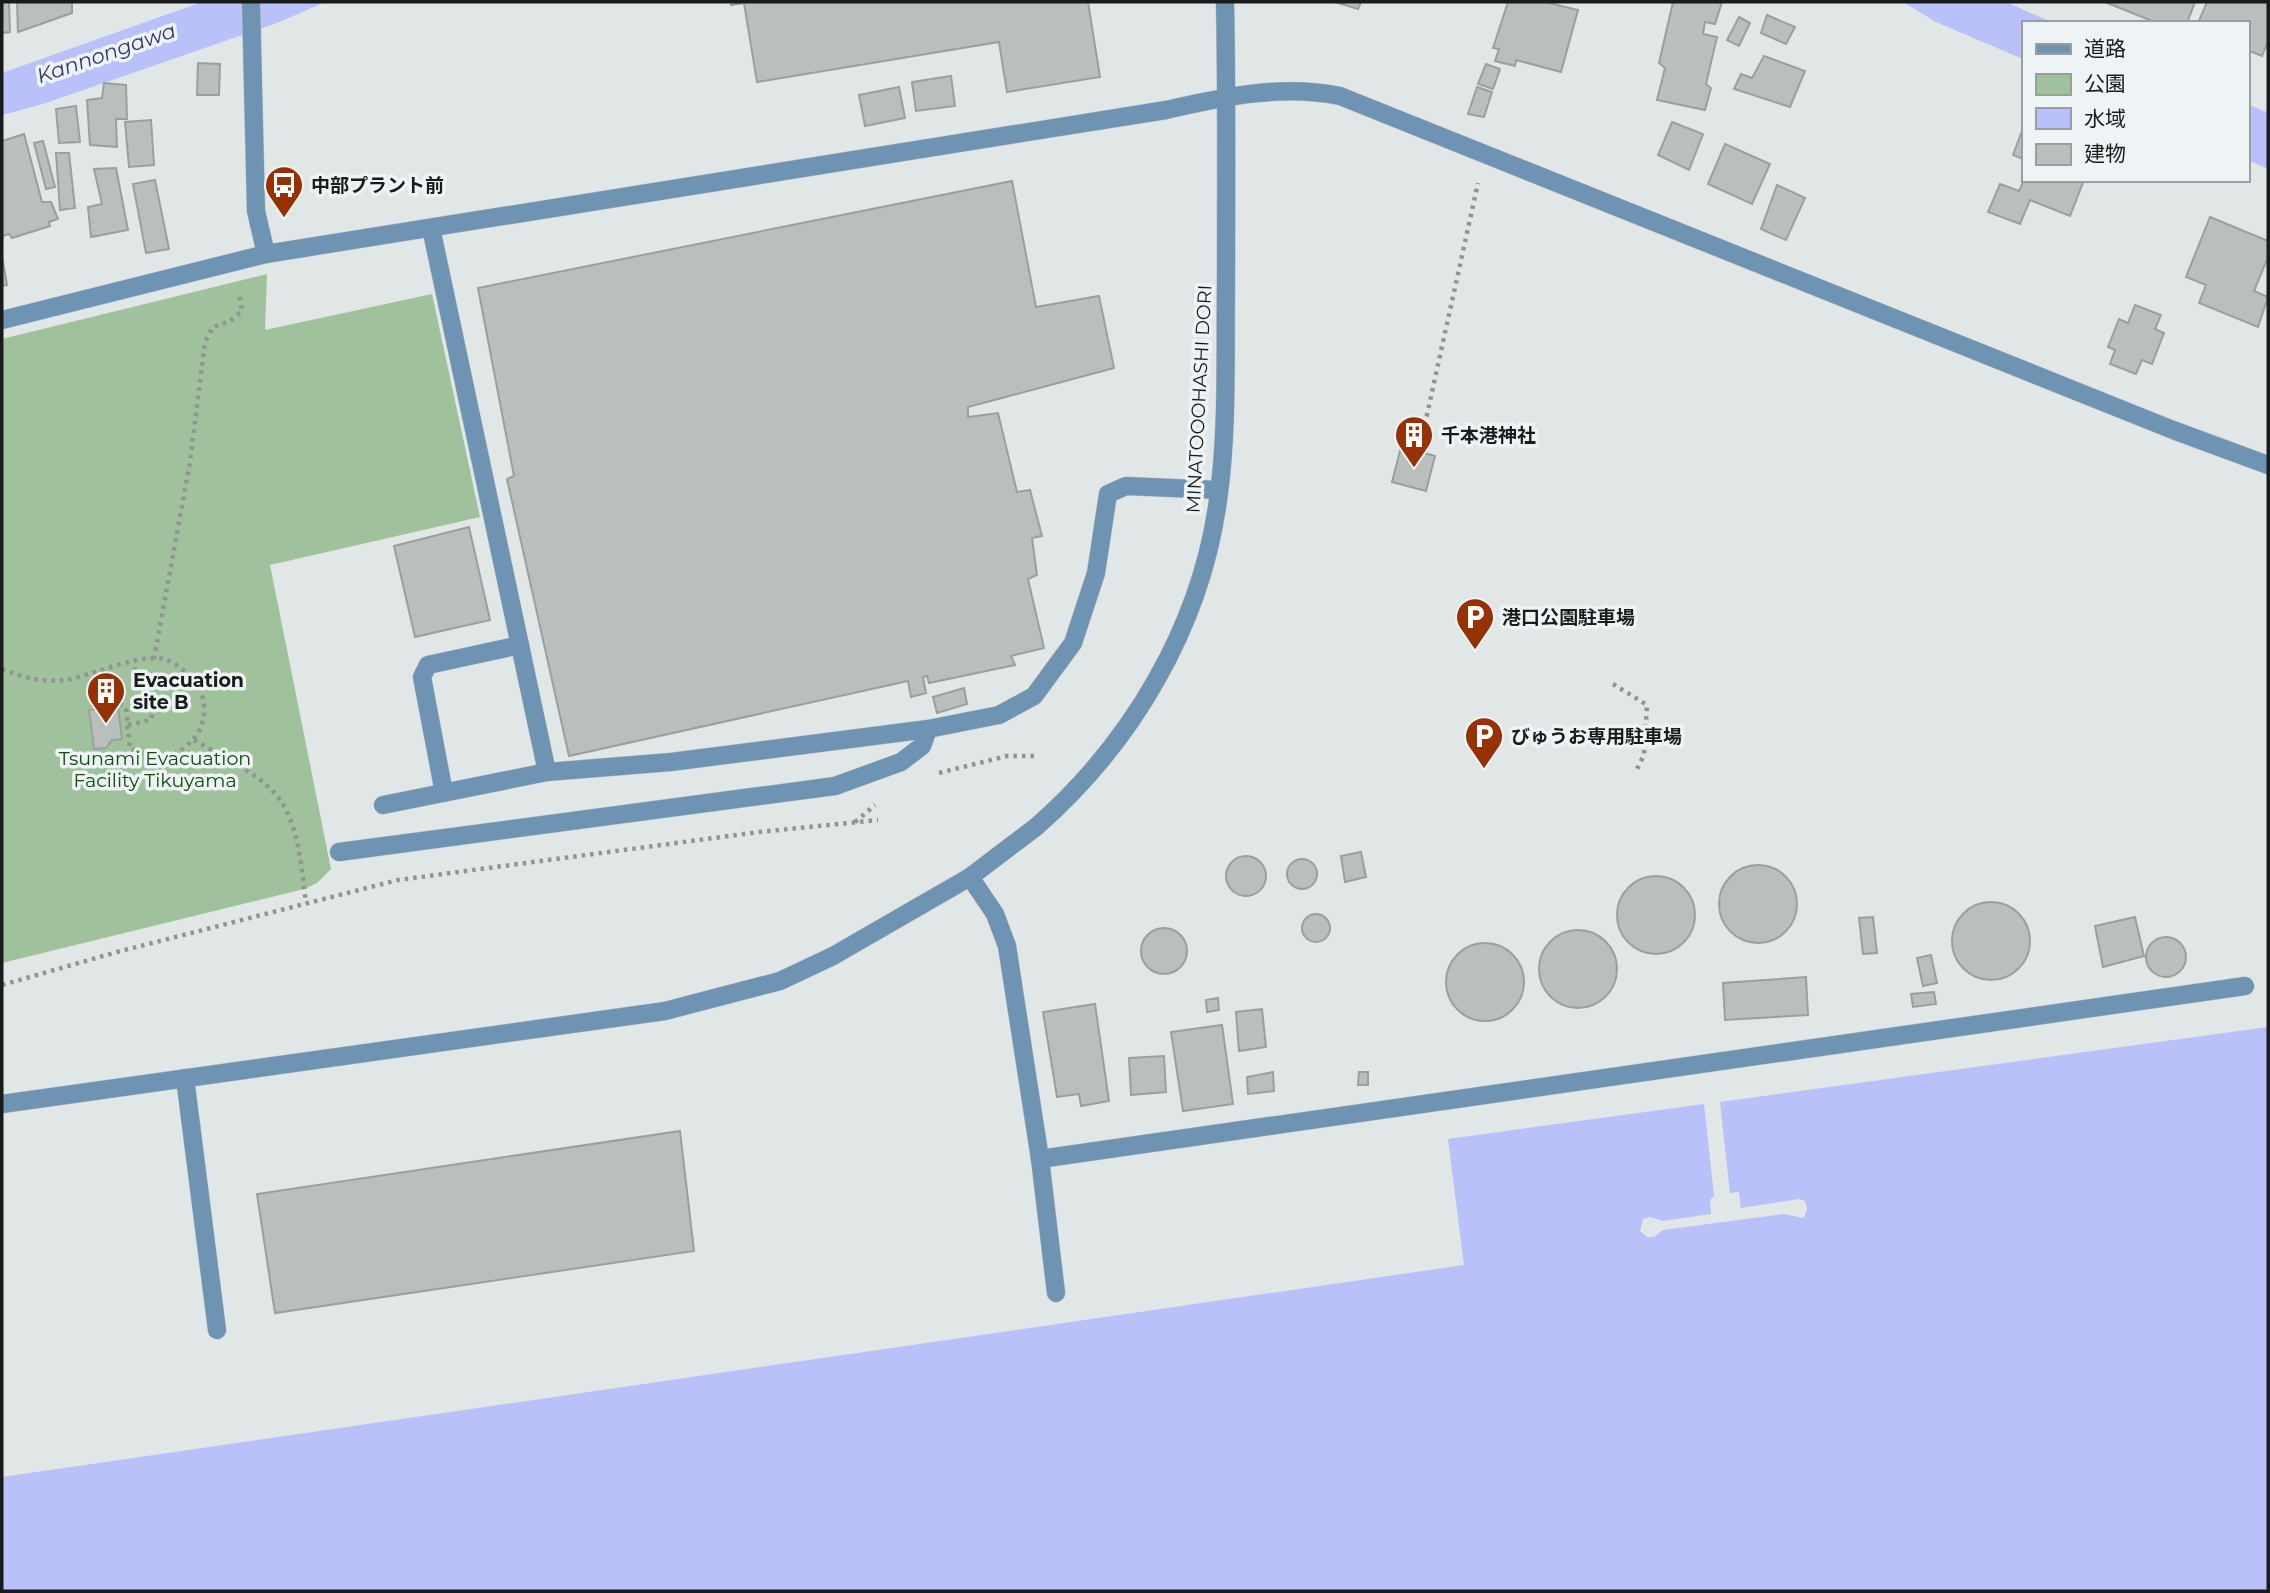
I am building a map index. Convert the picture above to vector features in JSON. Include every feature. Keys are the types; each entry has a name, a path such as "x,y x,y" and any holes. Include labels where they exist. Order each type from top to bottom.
{"street":[{"path":"251,2 256,211 266,254"},
{"name":"MINATOOOHASHI DORI","path":"2,1104 665,1012 731,996 780,981 833,956 970,877 1035,827 1094,770 1115,745 1166,662 1190,609 1205,564 1219,490 1225,365 1225,2"},
{"path":"2,320 266,254 1152,112 1227,97 1307,90 1340,96 2173,430 2268,465"},
{"path":"431,228 547,772"},
{"path":"383,805 547,772 671,762 928,729 999,715 1034,696 1073,643 1096,573 1108,494 1126,486 1219,490"},
{"path":"444,793 422,677 428,665 520,645"},
{"path":"339,852 835,786 901,762 922,746 928,729"},
{"path":"970,877 995,914 1007,946 1041,1159 1056,1293"},
{"path":"1041,1159 2245,986"},
{"path":"185,1078 217,1331"}],"path":[{"path":"1423,433 1484,155"},
{"path":"154,659 190,462 205,342 213,327 230,321 242,311 234,261"},
{"path":"2,670 39,681 66,680 134,663 164,659 194,680 203,697 203,723 194,740 181,751 161,757 143,754 130,749 126,708 121,702 113,703 114,708"},
{"path":"128,725 151,720 154,712 153,702 135,678 134,663"},
{"path":"1613,684 1647,705 1644,755 1637,769"},
{"path":"194,740 267,786 282,801 292,825 306,903"},
{"path":"931,775 1007,756 1034,756"},
{"path":"854,823 885,797"},
{"path":"2,985 398,880 759,832 878,820"}],"green space":[{"name":"Tsunami Evacuation Facility Tikuyama","path":"267,274 265,330 432,294 480,517 270,565 331,869 317,883 304,889 2,963 2,339"}],"water":[{"name":"Kannongawa","path":"202,2 325,2 277,23 43,104 2,115 2,73"},
{"path":"1903,2 2006,2 2049,21 2022,21 2022,59 1936,22"},
{"path":"2249,105 2268,113 2268,169 2249,161"},
{"path":"2268,1027 2268,1591 2,1591 2,1477 1464,1265 1448,1139 1704,1104 1714,1196 1710,1200 1711,1214 1663,1221 1650,1217 1643,1219 1640,1231 1647,1237 1654,1237 1663,1230 1783,1214 1804,1218 1807,1209 1805,1201 1799,1199 1741,1208 1739,1192 1730,1193 1720,1102"}],"building":[{"path":"2,2 9,2 10,32 2,33"},
{"path":"17,2 72,2 72,13 18,32"},
{"path":"731,2 1088,2 1100,77 1007,92 999,42 757,82 744,3 731,5"},
{"path":"1335,2 1361,2 1358,9"},
{"path":"1508,2 1545,2 1578,10 1561,72 1516,60 1515,66 1495,61 1499,49 1493,48"},
{"path":"1673,2 1722,2 1715,24 1705,22 1703,34 1717,37 1706,84 1711,88 1705,110 1657,100 1665,68 1659,63"},
{"path":"2105,2 2195,2 2188,21 2152,21"},
{"path":"2207,2 2268,2 2268,41 2262,56 2249,51 2249,21 2199,21"},
{"path":"1767,15 1795,27 1786,44 1761,33"},
{"path":"1739,17 1750,23 1739,46 1727,40"},
{"path":"1764,56 1805,71 1790,107 1734,89 1741,74 1752,78"},
{"path":"198,63 220,64 219,95 197,95"},
{"path":"1486,64 1500,69 1493,89 1478,84"},
{"path":"951,76 955,106 916,111 912,82"},
{"path":"104,83 126,85 127,119 116,119 117,147 90,145 87,100 102,98"},
{"path":"899,87 905,118 865,126 859,95"},
{"path":"1477,87 1492,92 1484,117 1468,114"},
{"path":"76,106 80,142 59,143 56,109"},
{"path":"151,120 154,165 129,167 125,122"},
{"path":"1672,122 1703,134 1689,170 1658,155"},
{"path":"2022,131 2022,159 2013,155"},
{"path":"24,134 42,202 51,202 58,219 49,222 50,226 12,238 9,234 3,236 2,243 2,141"},
{"path":"43,141 55,187 46,189 34,143"},
{"path":"1725,144 1770,164 1752,204 1708,184"},
{"path":"56,153 69,153 75,208 60,210"},
{"path":"116,168 128,230 91,237 88,207 102,204 94,169"},
{"path":"155,180 169,249 146,253 133,184"},
{"path":"1012,181 1036,307 1099,296 1114,368 968,407 968,417 998,413 1017,492 1030,490 1042,536 1032,538 1037,575 1028,579 1044,648 1011,656 1015,665 929,683 927,676 923,677 926,693 911,697 908,681 569,756 507,479 514,476 478,288"},
{"path":"2023,182 2083,182 2070,216 2030,200 2020,224 1988,212 2000,184 2019,191"},
{"path":"1777,185 1805,198 1786,240 1761,229"},
{"path":"2210,217 2268,241 2268,257 2254,291 2268,297 2258,327 2199,303 2206,285 2186,277"},
{"path":"2,257 7,285 2,286"},
{"path":"2135,305 2161,315 2155,329 2164,333 2152,364 2142,360 2136,374 2110,364 2115,350 2108,347 2119,319 2128,323"},
{"name":"千本港神社","path":"1401,447 1435,456 1426,491 1392,482"},
{"path":"469,527 490,620 415,637 394,546"},
{"path":"964,688 967,704 937,713 933,697"},
{"name":"Evacuation site B","path":"118,707 122,739 112,740 106,748 94,749 89,710"},
{"path":"1361,852 1366,877 1345,882 1341,856"},
{"path":"1246,856 1254,857 1260,862 1265,868 1265,884 1260,890 1254,895 1246,896 1238,895 1232,890 1227,884 1226,876 1227,868 1232,862 1238,857"},
{"path":"1302,859 1308,860 1316,868 1316,880 1308,888 1302,889 1296,888 1288,880 1287,874 1288,868 1296,860"},
{"path":"1758,865 1773,868 1785,877 1794,889 1797,904 1794,919 1785,931 1773,940 1758,943 1743,940 1731,931 1722,919 1719,904 1722,889 1731,877 1743,868"},
{"path":"1656,876 1671,879 1683,888 1692,900 1695,915 1692,930 1683,942 1671,951 1656,954 1641,951 1629,942 1620,930 1617,915 1620,900 1629,888 1641,879"},
{"path":"1991,902 2006,905 2018,914 2027,926 2030,941 2027,956 2018,968 2006,977 1991,980 1976,977 1964,968 1955,956 1952,941 1955,926 1964,914 1976,905"},
{"path":"1316,914 1326,918 1330,928 1326,938 1316,942 1306,938 1302,928 1306,918"},
{"path":"1873,917 1877,953 1863,954 1859,918"},
{"path":"2135,917 2144,956 2103,967 2095,926"},
{"path":"1164,928 1180,935 1187,951 1180,967 1164,974 1148,967 1141,951 1148,935"},
{"path":"1578,930 1593,933 1605,942 1614,954 1617,969 1614,984 1605,996 1593,1005 1578,1008 1563,1005 1551,996 1542,984 1539,969 1542,954 1551,942 1563,933"},
{"path":"2166,937 2180,943 2186,957 2180,971 2166,977 2152,971 2146,957 2152,943"},
{"path":"1485,943 1500,946 1512,955 1521,967 1524,982 1521,997 1512,1009 1500,1018 1485,1021 1470,1018 1458,1009 1449,997 1446,982 1449,967 1458,955 1470,946"},
{"path":"1931,955 1937,983 1923,986 1917,958"},
{"path":"1806,977 1808,1015 1725,1020 1723,983"},
{"path":"1934,992 1936,1004 1913,1007 1911,994"},
{"path":"1218,998 1219,1010 1207,1012 1206,1000"},
{"path":"1095,1004 1109,1101 1081,1106 1079,1094 1057,1097 1043,1012"},
{"path":"1262,1009 1266,1047 1239,1051 1236,1012"},
{"path":"1222,1025 1233,1104 1183,1111 1171,1032"},
{"path":"1164,1056 1166,1092 1131,1095 1129,1058"},
{"path":"1273,1072 1274,1091 1248,1094 1247,1077"},
{"path":"1359,1072 1368,1072 1368,1085 1358,1085"},
{"path":"680,1131 694,1251 275,1313 257,1194"}],"place":[{"name":"中部プラント前","path":"284,219"},
{"name":"千本港神社","path":"1414,469"},
{"name":"港口公園駐車場","path":"1475,651"},
{"name":"Evacuation site B","path":"106,725"},
{"name":"びゅうお専用駐車場","path":"1484,770"}]}
